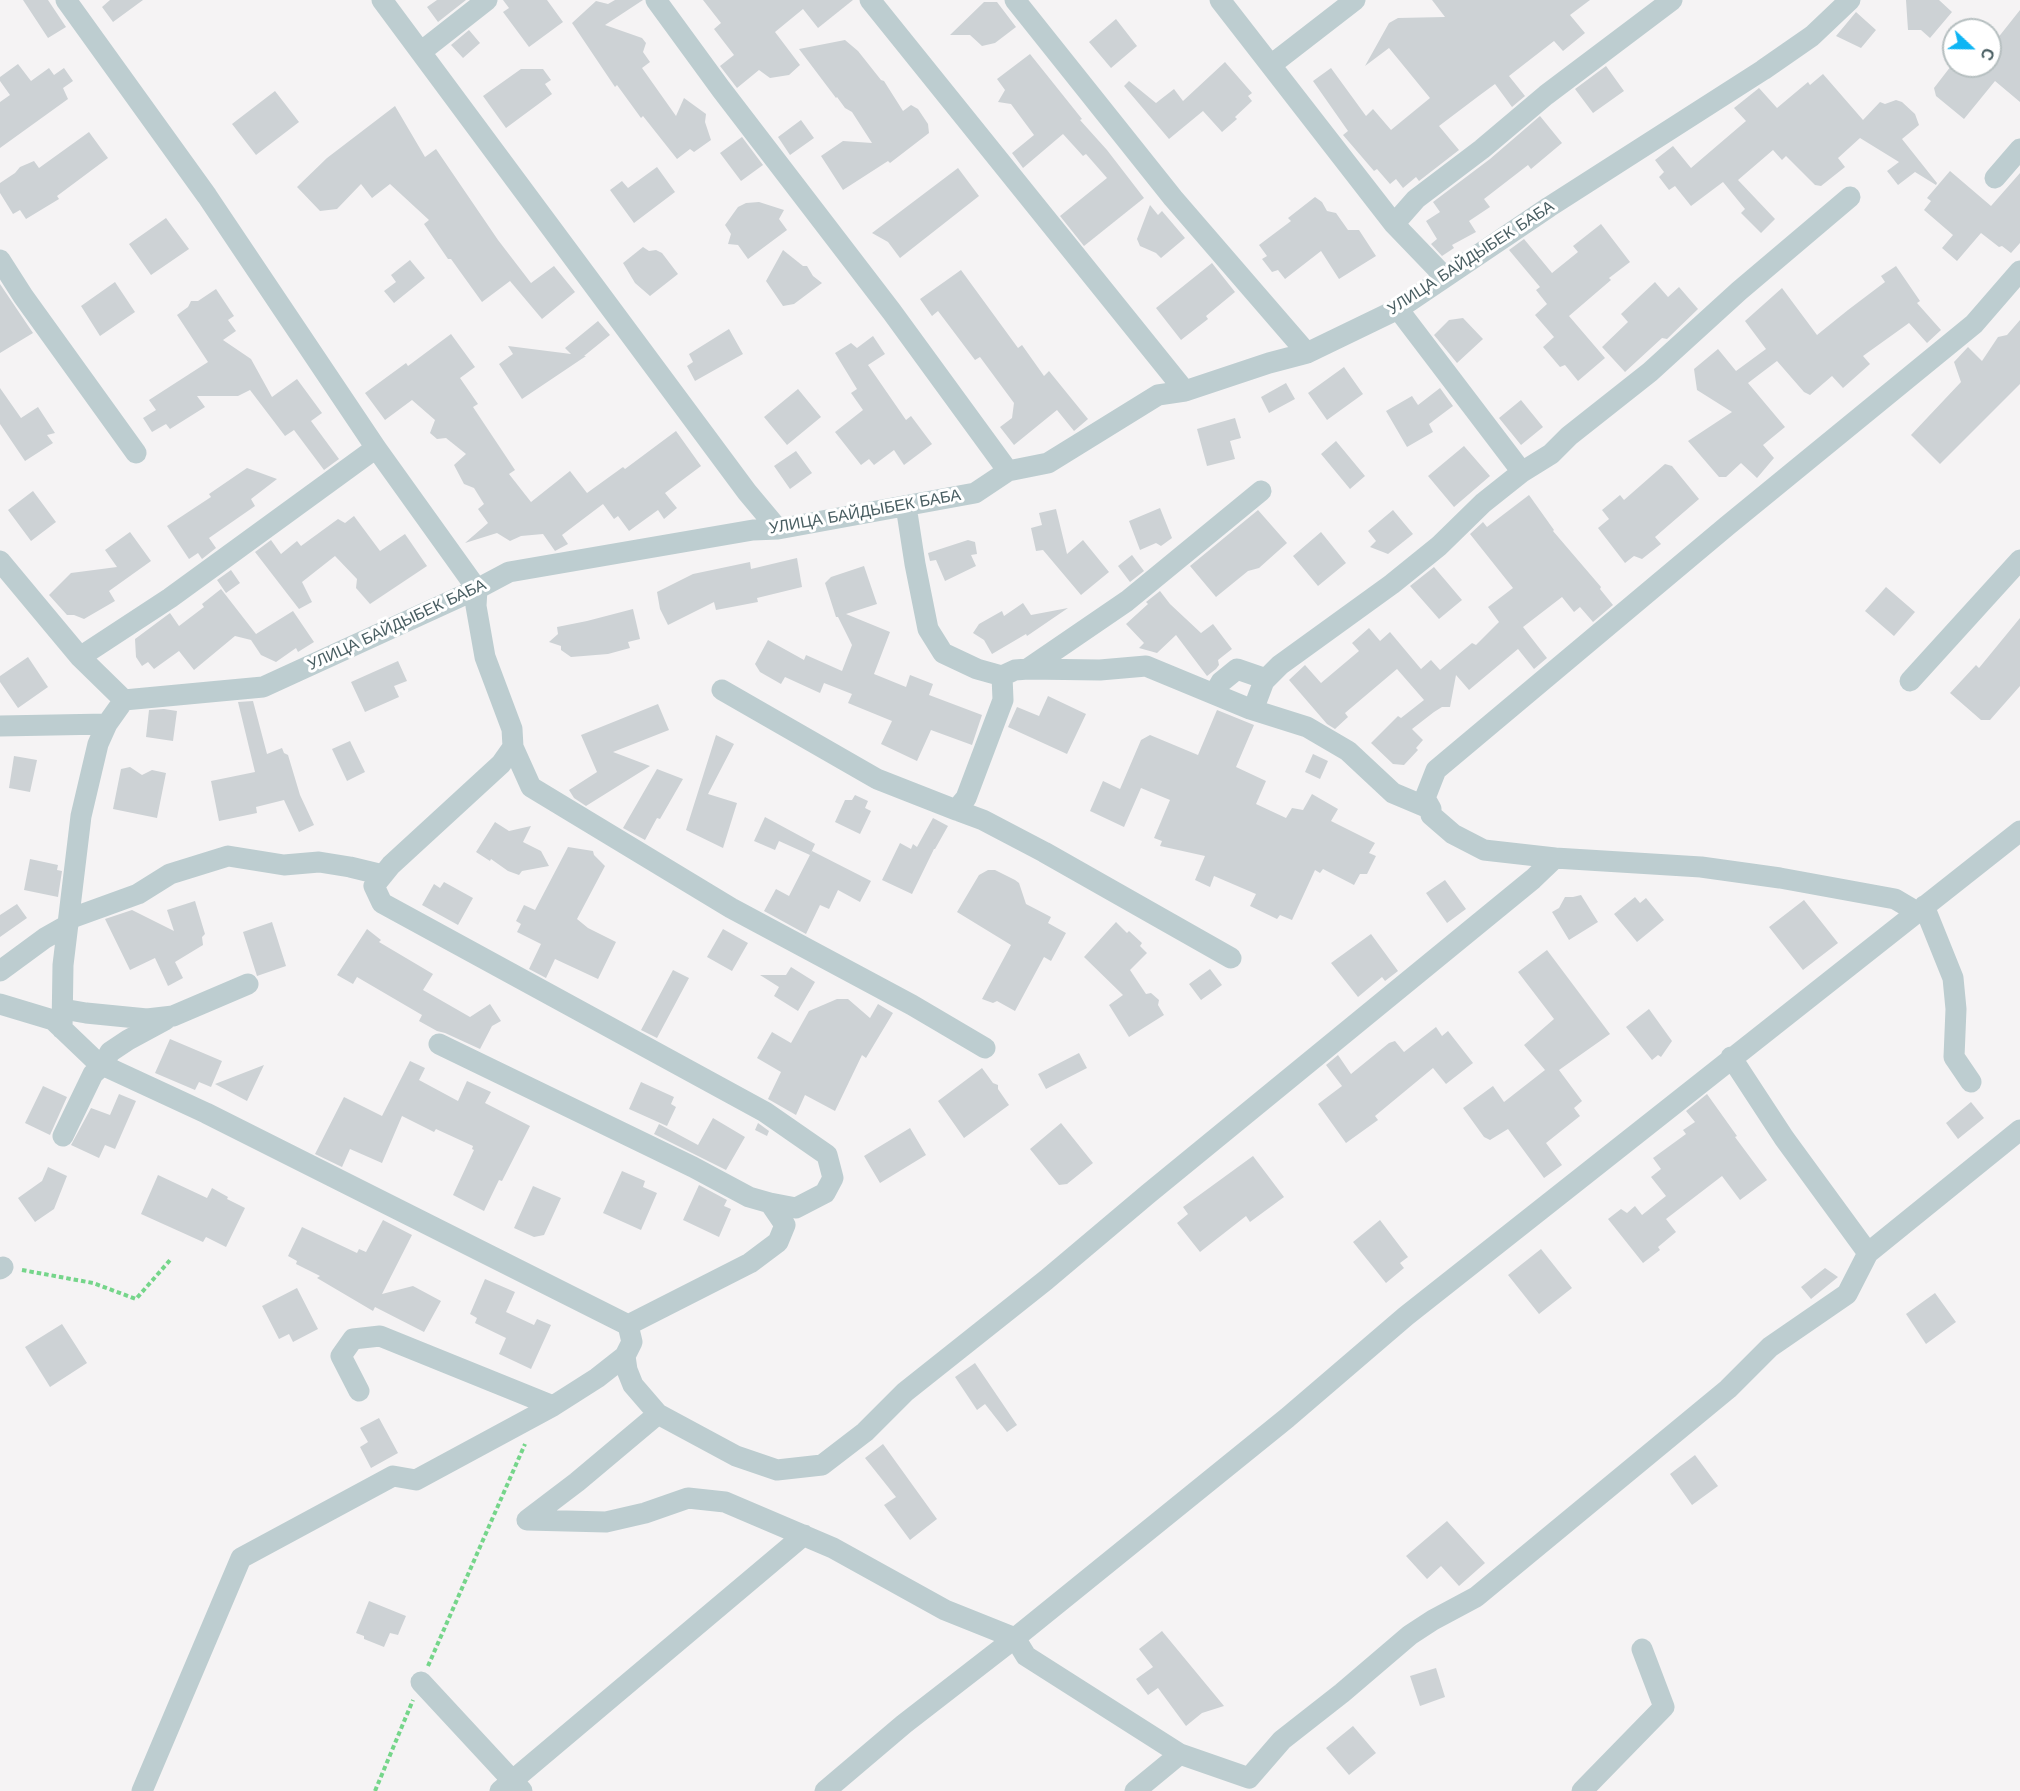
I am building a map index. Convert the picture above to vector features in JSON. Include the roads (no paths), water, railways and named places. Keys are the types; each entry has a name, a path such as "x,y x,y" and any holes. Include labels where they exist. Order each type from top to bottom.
{"street":[{"path":"66,0 207,196 376,448 477,589 477,606 485,657 512,729 513,747 531,787 731,908 881,988 985,1048"},
{"path":"382,0 422,51 681,404 747,492 778,529"},
{"path":"422,51 487,0"},
{"path":"656,0 721,89 892,312 1008,471"},
{"path":"870,0 1185,391"},
{"path":"1015,0 1173,198 1307,353"},
{"path":"1220,0 1394,224 1445,277"},
{"path":"1271,65 1355,0"},
{"path":"1394,224 1416,199 1482,149 1546,95 1672,0"},
{"name":"УЛИЦА БАЙДЫБЕК БАБА","path":"124,700 263,687 477,589 509,572 753,530 778,529 975,493 1008,471 1048,463 1158,395 1185,391 1307,353 1398,309 1549,207 1763,70 1812,36 1850,0"},
{"path":"1995,178 2020,148"},
{"path":"1253,710 1266,679 1280,665 1392,584 1439,546 1483,503 1522,472 1551,454 1569,436 1650,372 1739,291 1850,196"},
{"path":"0,260 23,296 136,453"},
{"path":"1971,1082 1954,1057 1956,1009 1953,978 1921,909 1895,899 1780,878 1701,867 1555,858 1484,850 1453,834 1431,815 1431,809 1425,798 1436,770 1727,526 1974,324 2020,271"},
{"path":"1398,309 1522,472"},
{"path":"80,657 170,598 376,448"},
{"path":"1028,669 1127,601 1262,491"},
{"path":"906,506 928,628 943,653 977,669 1002,676 1015,669 1100,670 1146,666 1253,710 1307,727 1348,751 1393,793 1431,809"},
{"path":"1910,681 2020,560"},
{"path":"0,561 80,657 124,700 107,724 98,744 81,816 63,965 62,1019 98,1063 206,1113 628,1325"},
{"path":"1214,694 1221,682 1237,669 1266,679"},
{"path":"956,810 966,798 1003,700 1002,676"},
{"path":"722,690 878,780 983,820 1232,958"},
{"path":"0,726 107,724"},
{"path":"439,1044 693,1167 748,1197 796,1208 825,1193 833,1178 827,1155 765,1113 382,903 374,886 391,865 501,764 513,747"},
{"path":"825,1791 904,1724 1015,1638 1287,1418 1406,1316 2020,831"},
{"path":"0,971 68,922 91,909 138,894 170,874 228,856 284,865 319,862 383,876"},
{"path":"625,1356 633,1385 658,1414 736,1456 777,1470 822,1465 865,1432 905,1392 1046,1280 1184,1164 1533,879 1555,858"},
{"path":"63,1136 93,1074 103,1065 110,1052 173,1016 248,984"},
{"path":"0,1004 53,1020 86,1013 147,1018 173,1016"},
{"path":"1731,1057 1784,1138 1868,1253"},
{"path":"658,1414 577,1482 527,1520 606,1522 645,1513 688,1498 725,1502 833,1548 945,1610 1015,1638 1026,1656 1180,1754 1249,1778 1282,1740 1410,1635 1476,1597 1728,1389 1770,1347 1847,1294 1868,1253 2020,1130"},
{"path":"628,1325 750,1263 778,1242 785,1225 770,1203"},
{"path":"142,1791 241,1558 393,1476 416,1480 546,1410 597,1378 625,1356 632,1342 628,1325"},
{"path":"359,1391 340,1356 353,1339 380,1335 546,1410"},
{"path":"421,1682 511,1787 804,1535"},
{"path":"1582,1791 1664,1707 1642,1648"},
{"path":"1135,1791 1180,1754"}]}
